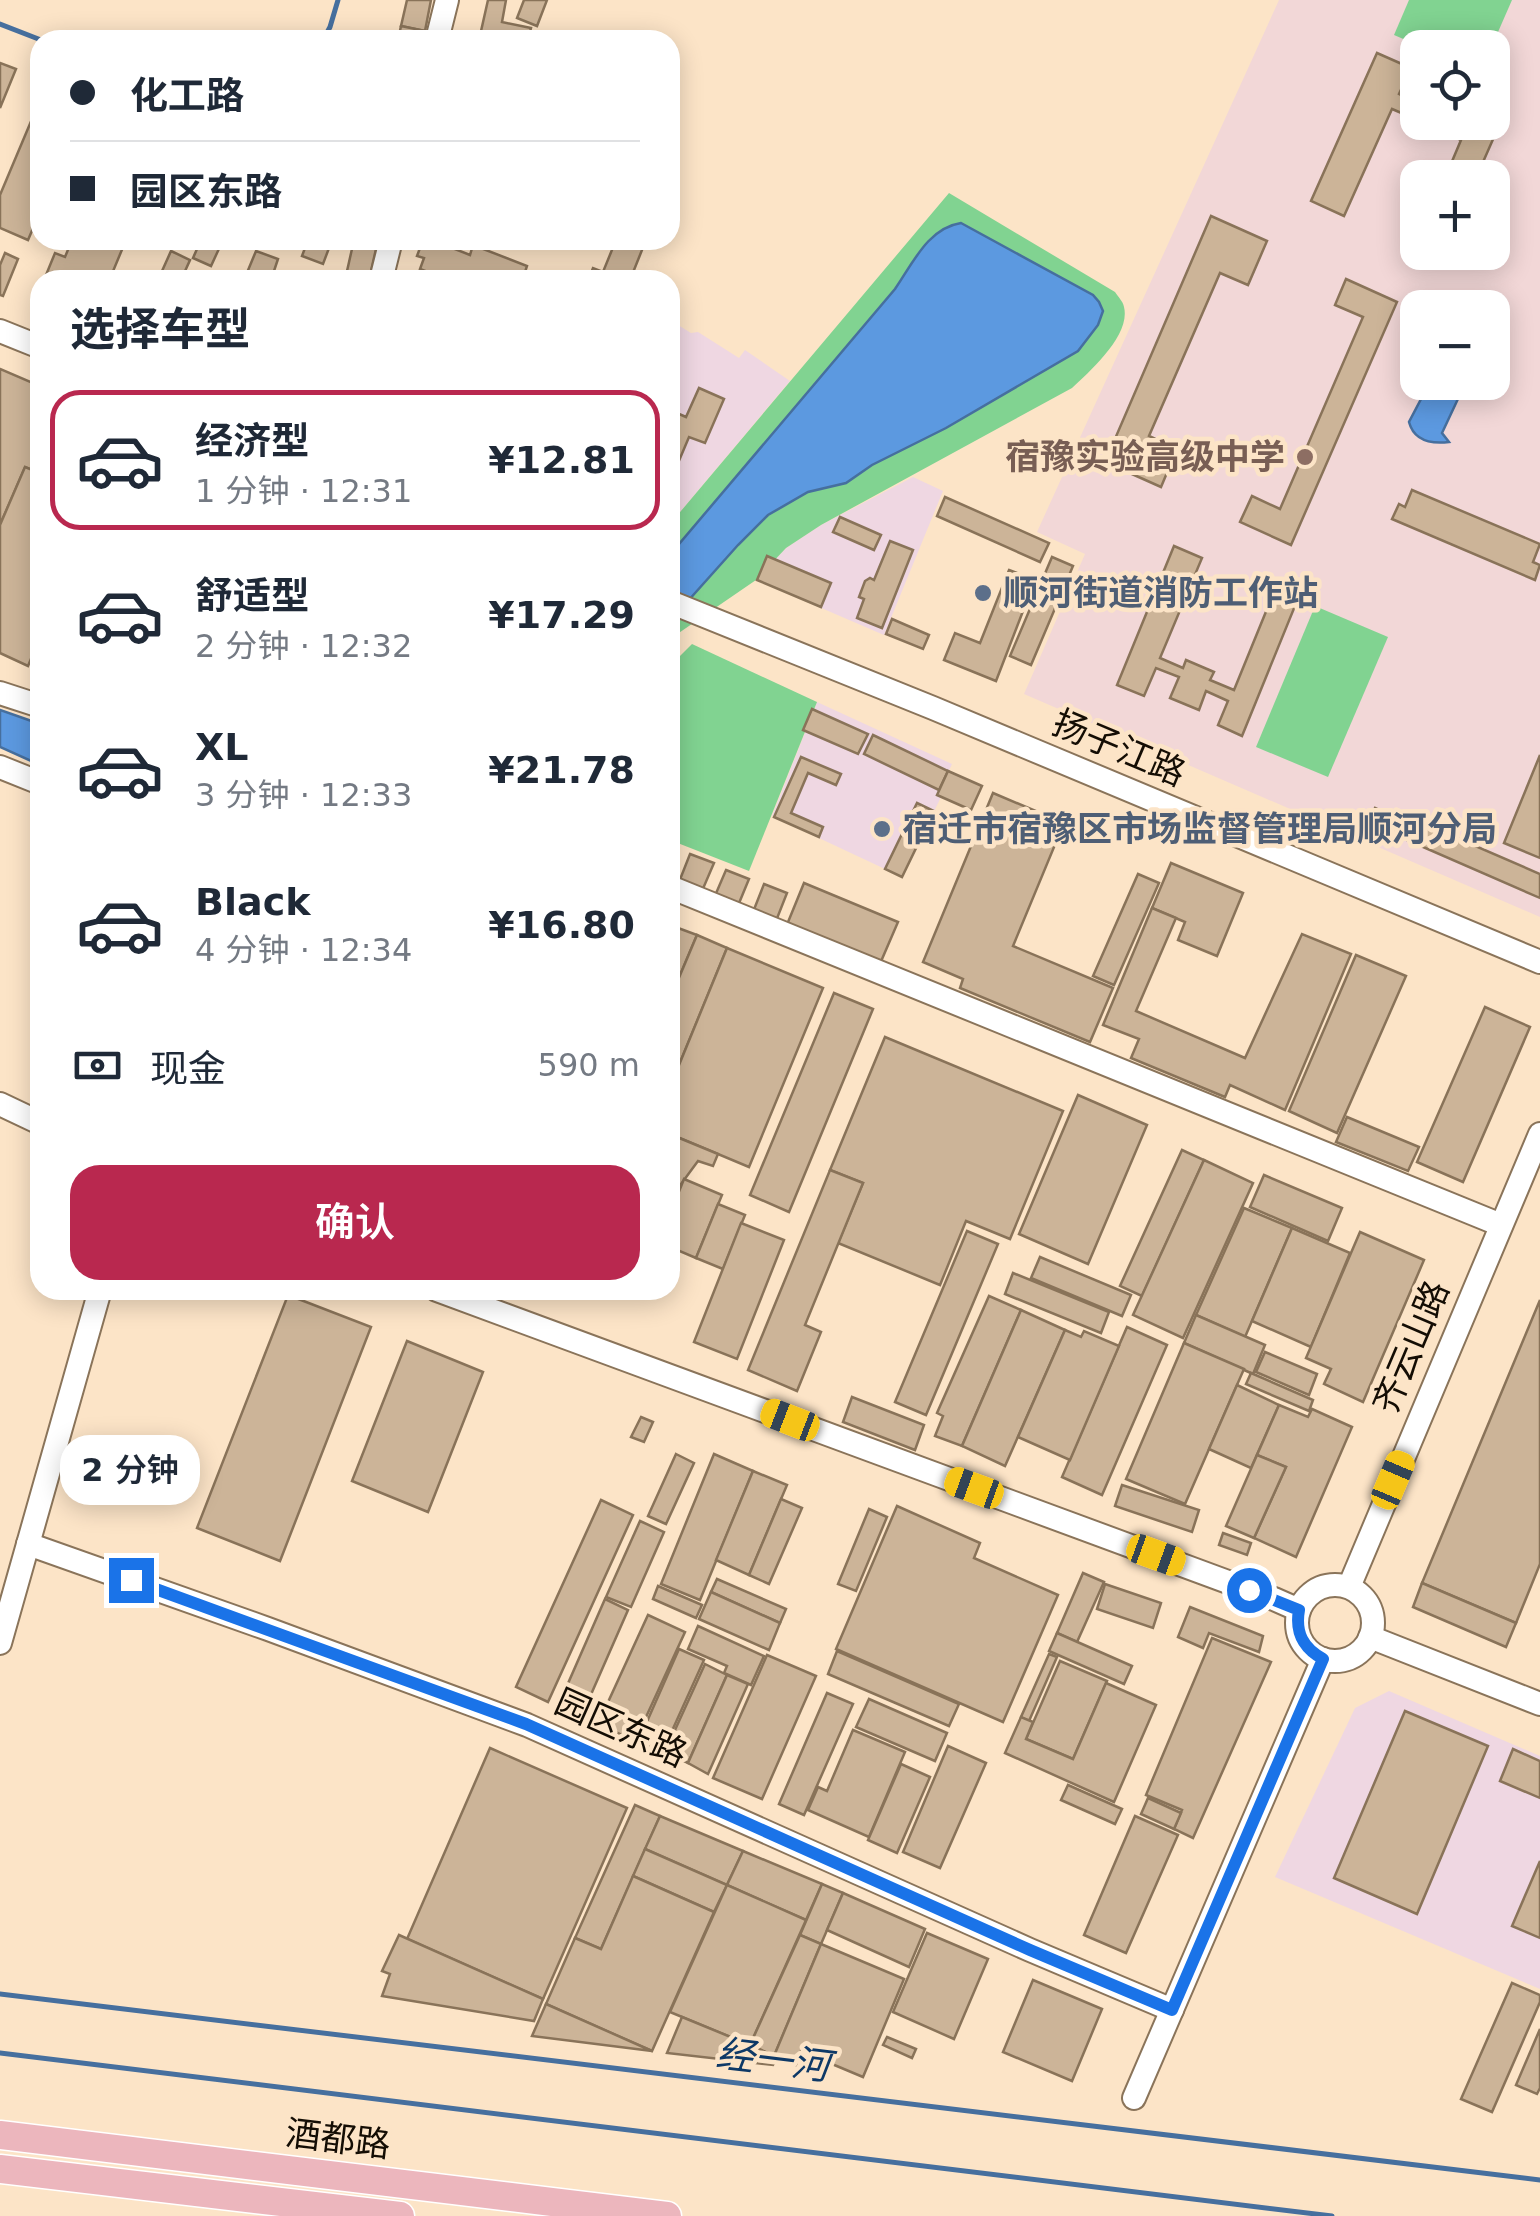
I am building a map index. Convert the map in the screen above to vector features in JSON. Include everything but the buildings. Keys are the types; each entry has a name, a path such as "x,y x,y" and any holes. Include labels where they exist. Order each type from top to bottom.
{"main road":[{"name":"酒都路","path":"0,2136 667,2216"},
{"name":"酒都路","path":"0,2169 400,2216"}],"street":[{"path":"440,30 447,0"},
{"path":"0,330 30,343"},
{"name":"扬子江路","path":"680,606 1540,962"},
{"path":"0,693 30,703"},
{"path":"0,767 30,779"},
{"path":"680,891 1501,1226"},
{"path":"0,1104 30,1118"},
{"name":"齐云山路","path":"1349,1587 1540,1134"},
{"path":"0,1643 97,1300"},
{"path":"464,1300 1299,1610"},
{"name":"园区东路","path":"28,1544 526,1724 1172,2010"},
{"path":"1349,1587 1368,1604 1373,1620 1370,1637 1351,1657 1323,1659 1304,1645 1297,1622 1299,1610 1319,1588 1349,1587"},
{"path":"1370,1637 1540,1704"},
{"path":"1134,2098 1323,1659"}],"shaded area":[{"name":"宿豫实验高级中学","path":"1279,0 1540,0 1540,917 1024,694 1085,554 1037,532"},
{"path":"680,326 691,333 698,332 739,358 745,350 790,381 680,512"},
{"path":"913,477 943,491 884,635 756,580 786,548 821,525"},
{"name":"宿迁市宿豫区市场监督管理局顺河分局","path":"817,702 952,764 938,794 941,797 902,877 772,816"},
{"path":"1389,1691 1540,1756 1540,1989 1275,1877 1355,1708"}],"green space":[{"path":"1409,0 1512,0 1499,30 1400,30 1400,38 1394,35"},
{"path":"949,193 1115,292 1123,305 1125,318 1115,340 1072,388 821,525 786,548 756,580 680,632 680,512"},
{"path":"1315,606 1388,637 1328,777 1256,747"},
{"path":"692,644 817,702 749,871 680,844 680,656"}],"water":[{"path":"961,223 1093,295 1103,311 1098,325 1078,351 946,428 872,465 846,483 808,492 768,515 680,610 680,543 895,289 922,248 949,226"},
{"path":"1421,400 1457,400 1442,433 1449,442 1425,440 1409,422"},
{"path":"0,710 30,720 30,760 0,747"}],"waterway":[{"path":"328,30 338,0"},
{"path":"0,24 30,36"},
{"name":"经一河","path":"0,1994 1540,2180"},
{"name":"经一河","path":"0,2053 1332,2216"}],"place":[{"name":"宿豫实验高级中学","path":"1305,457"},
{"name":"顺河街道消防工作站","path":"983,593"},
{"name":"宿迁市宿豫区市场监督管理局顺河分局","path":"882,829"}],"route":[{"path":"131,1580 526,1724 1172,2010 1323,1659 1304,1645 1297,1622 1299,1610 1249,1590"}]}
